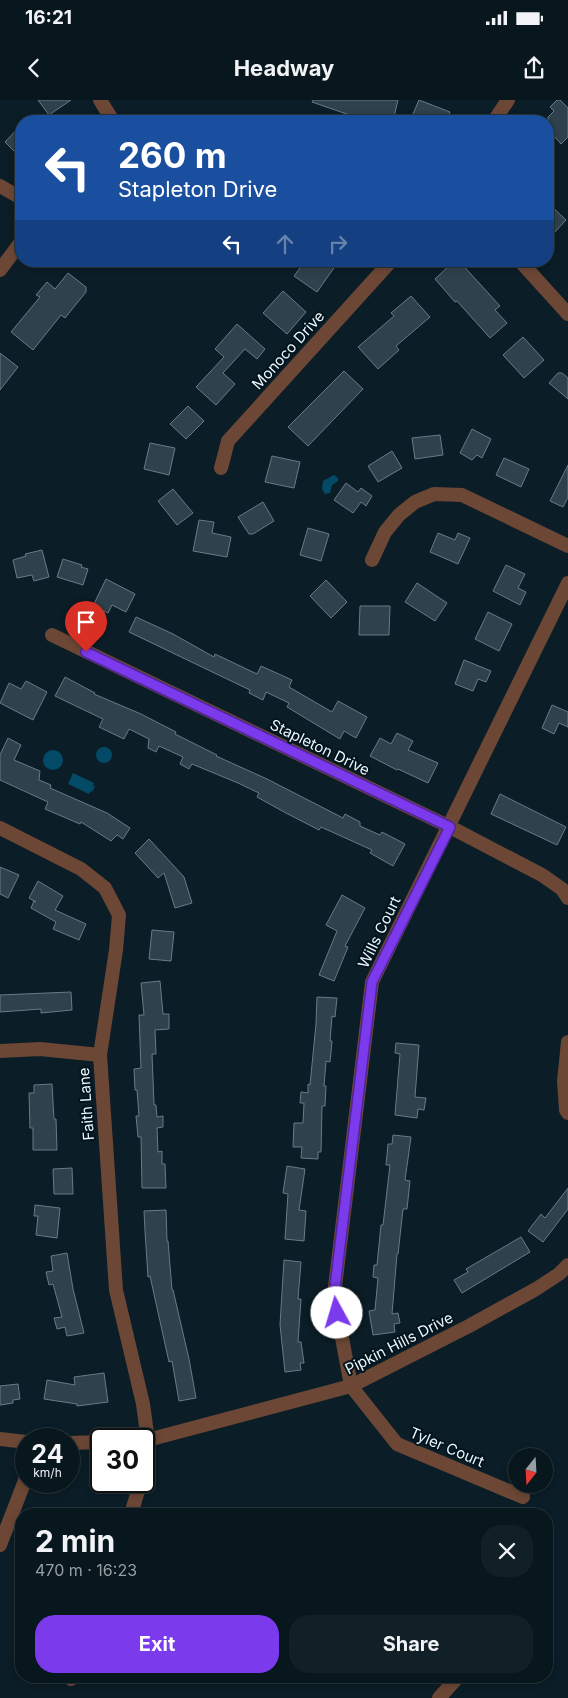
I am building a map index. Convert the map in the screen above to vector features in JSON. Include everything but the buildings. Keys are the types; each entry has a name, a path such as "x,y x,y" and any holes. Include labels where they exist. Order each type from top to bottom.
{"street":[{"path":"100,100 109,115"},
{"path":"498,115 508,100"},
{"path":"0,186 15,195"},
{"path":"0,270 15,250"},
{"name":"Monoco Drive","path":"221,468 228,441 386,267"},
{"path":"525,267 568,314"},
{"path":"372,560 385,532 399,515 414,502 434,494 462,495 568,546"},
{"name":"Wills Court","path":"351,1386 334,1295 372,982 450,827 568,583"},
{"name":"Stapleton Drive","path":"52,635 450,827 542,875 562,889 568,898"},
{"name":"Faith Lane","path":"0,828 82,869 105,888 119,916 116,950 100,1056 116,1290 143,1404 145,1428"},
{"path":"568,1042 564,1082 566,1110 568,1113"},
{"path":"0,1051 40,1049 100,1056"},
{"name":"Pipkin Hills Drive","path":"155,1439 351,1386 469,1326 565,1273"},
{"name":"Tyler Court","path":"351,1386 397,1444 523,1497"},
{"path":"0,1440 15,1441"},
{"path":"0,1545 20,1493"},
{"path":"133,1508 137,1493"},
{"path":"439,1698 452,1683"}],"water":[{"path":"334,475 338,478 338,481 332,485 330,493 325,494 322,489 323,481"},
{"path":"104,747 110,749 112,755 110,761 104,763 98,761 96,755 98,749"},
{"path":"53,750 60,753 63,760 60,767 53,770 46,767 43,760 46,753"},
{"path":"73,773 94,783 95,787 92,792 89,794 68,784"}],"route":[{"path":"86,652 450,827 372,982 334,1295 337,1313"}]}
